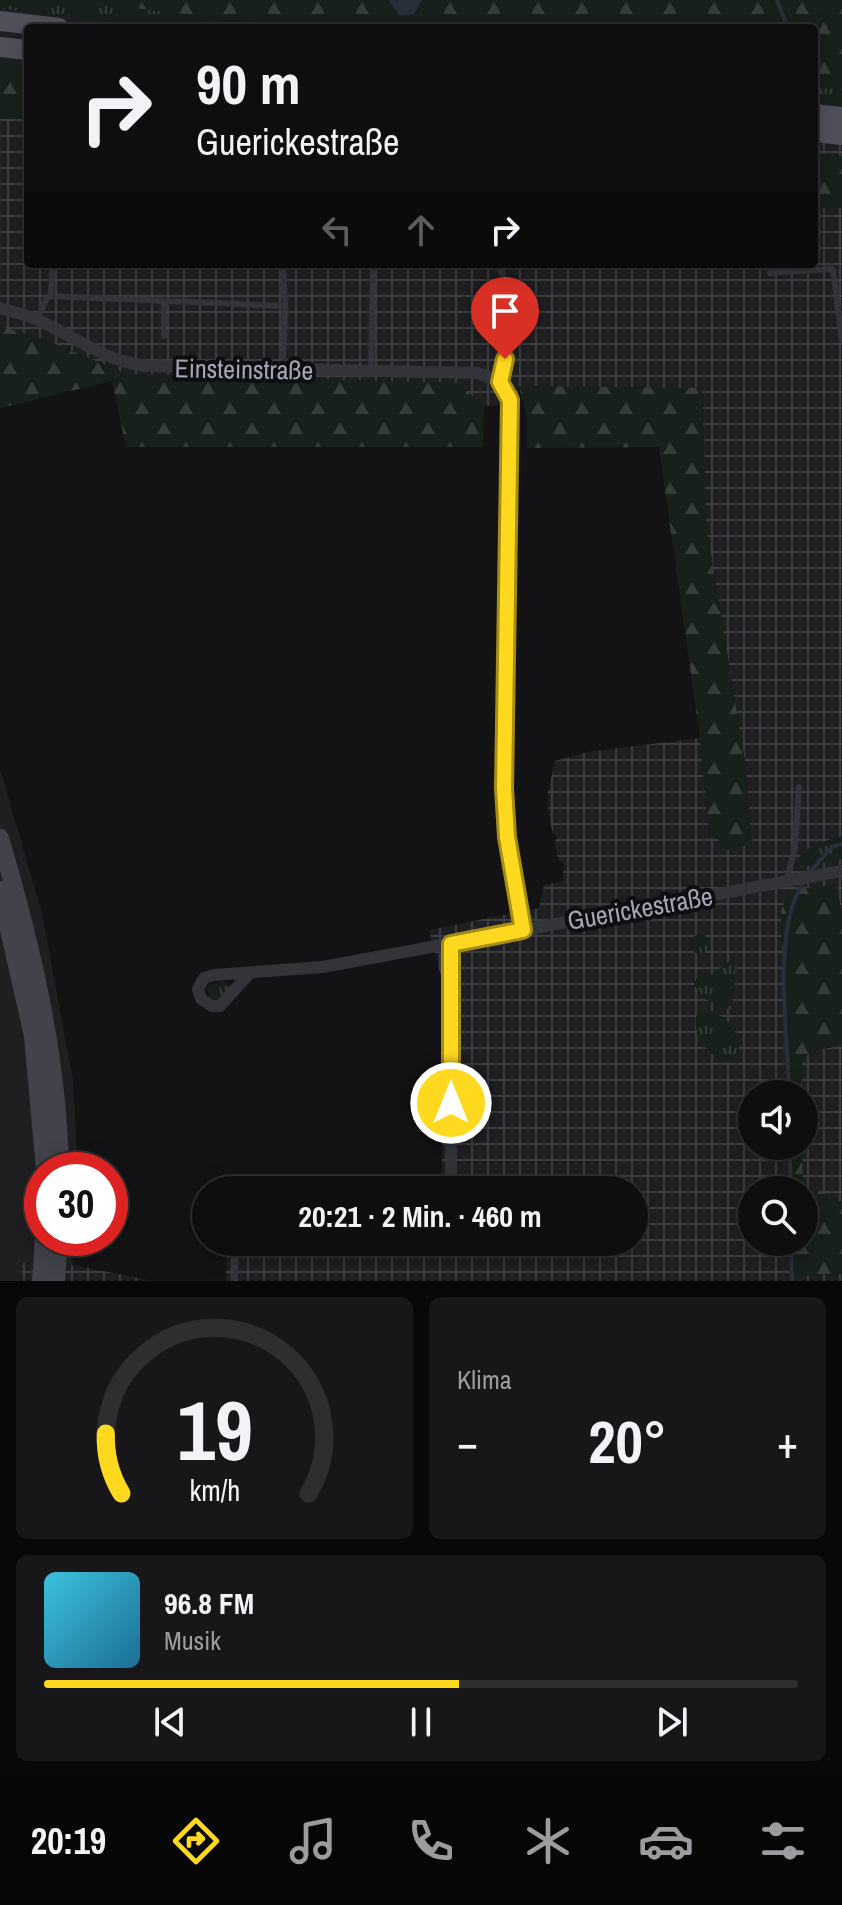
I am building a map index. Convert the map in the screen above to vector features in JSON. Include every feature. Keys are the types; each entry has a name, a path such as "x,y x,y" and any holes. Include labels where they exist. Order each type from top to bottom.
{"main road":[{"path":"0,21 25,24"},
{"path":"0,47 24,50"},
{"path":"818,114 842,117"},
{"path":"818,132 842,135"},
{"path":"0,838 38,982 54,1087 59,1152"},
{"path":"0,890 33,1036 43,1152"},
{"path":"41,1281 43,1256"},
{"path":"56,1281 58,1256"}],"street":[{"name":"Einsteinstraße","path":"0,308 37,319 87,349 119,362 171,368 478,373 500,382"},
{"path":"500,382 510,400 504,788 507,837 523,930"},
{"name":"Guerickestraße","path":"249,974 323,967 842,871"},
{"path":"451,944 451,1176"}],"lane":[{"path":"51,296 52,268"},
{"path":"283,268 283,370"},
{"path":"371,372 373,268"},
{"path":"499,268 506,282 505,372 500,382"},
{"path":"770,273 833,269 839,340 842,340"},
{"path":"37,319 48,296 285,306"},
{"path":"164,302 164,336"},
{"path":"790,881 799,787"},
{"path":"235,1281 236,1256"}],"shaded area":[{"path":"388,0 422,0 414,14 400,16"},
{"path":"0,8 123,24 24,24 24,66 0,63"},
{"path":"818,107 842,110 842,156 818,153"},
{"path":"0,119 24,119 24,268 818,268 818,207 842,208 842,918 837,884 781,910 786,1080 738,1080 738,1160 787,1160 788,1176 738,1176 738,1256 789,1256 790,1276 842,1274 842,1281 226,1281 227,1256 648,1256 648,1176 441,1176 445,1066 442,980 429,930 539,908 544,885 563,881 564,864 559,861 554,842 558,837 553,834 549,816 548,792 555,761 587,752 700,738 703,772 746,768 706,524 702,389 519,386 517,404 484,406 457,383 126,374 73,351 0,326"},
{"path":"0,769 42,913 73,1080 77,1152 24,1152 24,1256 74,1256 73,1265 24,1263 21,1281 0,1281"},
{"path":"842,1045 842,1202 818,1192 818,1176 802,1176 802,1160 818,1160 818,1080 802,1080 802,1058 814,1051"},
{"path":"23,1263 73,1265 153,1281 21,1281"}],"green space":[{"path":"0,0 67,0 268,24 123,24 0,8"},
{"path":"67,0 388,0 400,16 418,8 422,0 842,0 842,90 818,87 818,24 268,24"},
{"path":"0,63 24,66 24,119 0,119"},
{"path":"818,87 842,90 842,110 818,107"},
{"path":"818,153 842,156 842,208 818,207"},
{"path":"0,326 44,339 126,374 457,383 484,406 483,447 126,447 112,381 0,408"},
{"path":"519,386 702,388 706,524 746,768 752,844 724,851 718,838 709,838 700,738 659,447 527,448 527,418"},
{"path":"842,836 842,859 797,868 806,850"},
{"path":"837,884 842,918 842,1045 814,1051 802,1058 802,1080 786,1080 781,910 791,890"},
{"path":"696,934 704,934 710,944 704,954 696,954 690,948 690,940"},
{"path":"732,952 735,972 731,1010 702,998 694,984 699,972 708,977 732,959"},
{"path":"224,981 230,987 221,999 211,1000 206,987"},
{"path":"706,1009 728,1022 737,1036 739,1053 736,1062 728,1062 712,1054 700,1039 695,1021 697,1013"},
{"path":"787,1160 802,1160 803,1176 788,1176"},
{"path":"818,1192 842,1202 842,1274 790,1276 789,1256 818,1256"}],"waterway":[{"path":"777,0 786,24"},
{"path":"809,873 832,847 842,844"},
{"path":"788,1080 784,954 794,902 804,881"},
{"path":"790,1160 790,1176"},
{"path":"791,1256 792,1281"}],"route":[{"path":"451,1103 451,944 523,930 507,837 504,788 510,400 500,382 505,372 505,359"}]}
